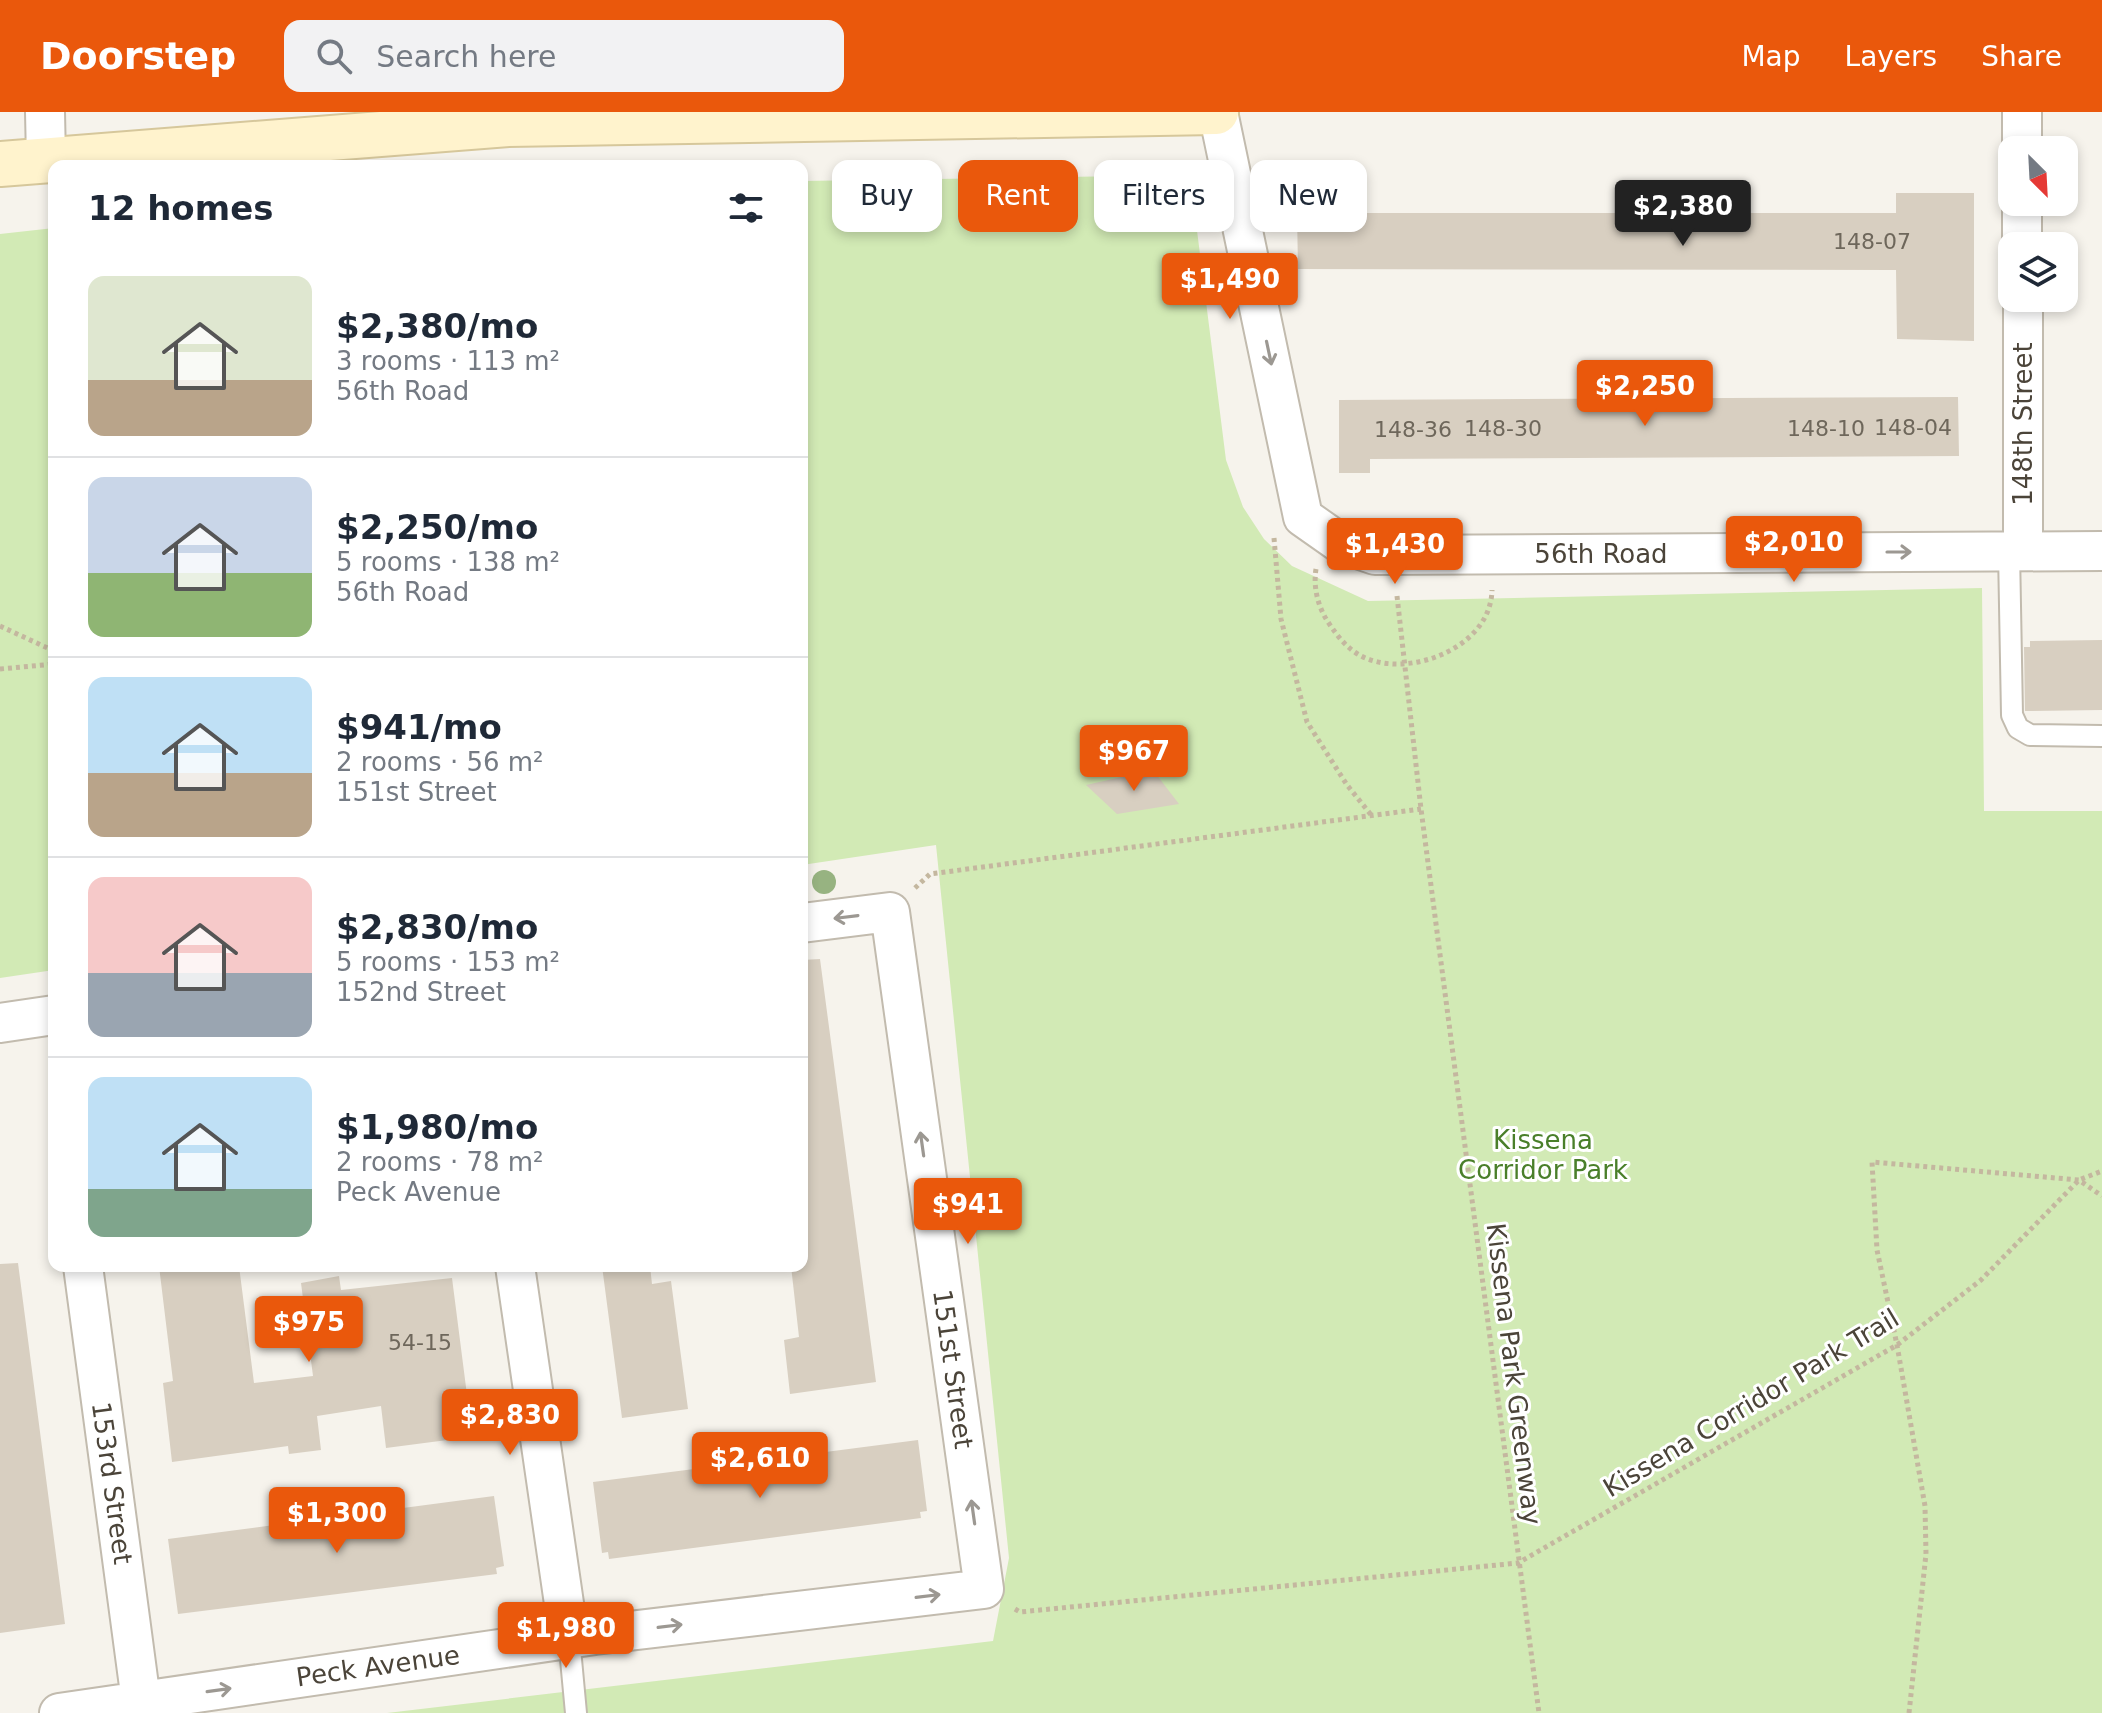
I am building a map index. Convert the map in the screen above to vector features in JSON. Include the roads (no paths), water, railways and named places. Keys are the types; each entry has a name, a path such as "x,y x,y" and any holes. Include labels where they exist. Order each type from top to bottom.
{"street":[{"path":"45,112 46,159"},
{"path":"0,164 508,124 1217,112"},
{"name":"56th Road","path":"1217,112 1301,529 1375,555 2102,551"},
{"path":"2022,112 2022,136"},
{"name":"148th Street","path":"2016,551 2023,312"},
{"name":"151st Street","path":"808,922 890,912 984,1589"},
{"path":"0,1023 48,1025"},
{"name":"153rd Street","path":"84,1272 141,1701"},
{"path":"516,1272 569,1638"},
{"name":"Peck Avenue","path":"59,1713 569,1638 984,1589"}],"lane":[{"path":"2016,551 2012,715 2018,728 2030,735 2102,736"},
{"path":"569,1638 576,1713"}],"park label":[{"name":"Kissena Corridor Park","path":"1543,1155"}]}
